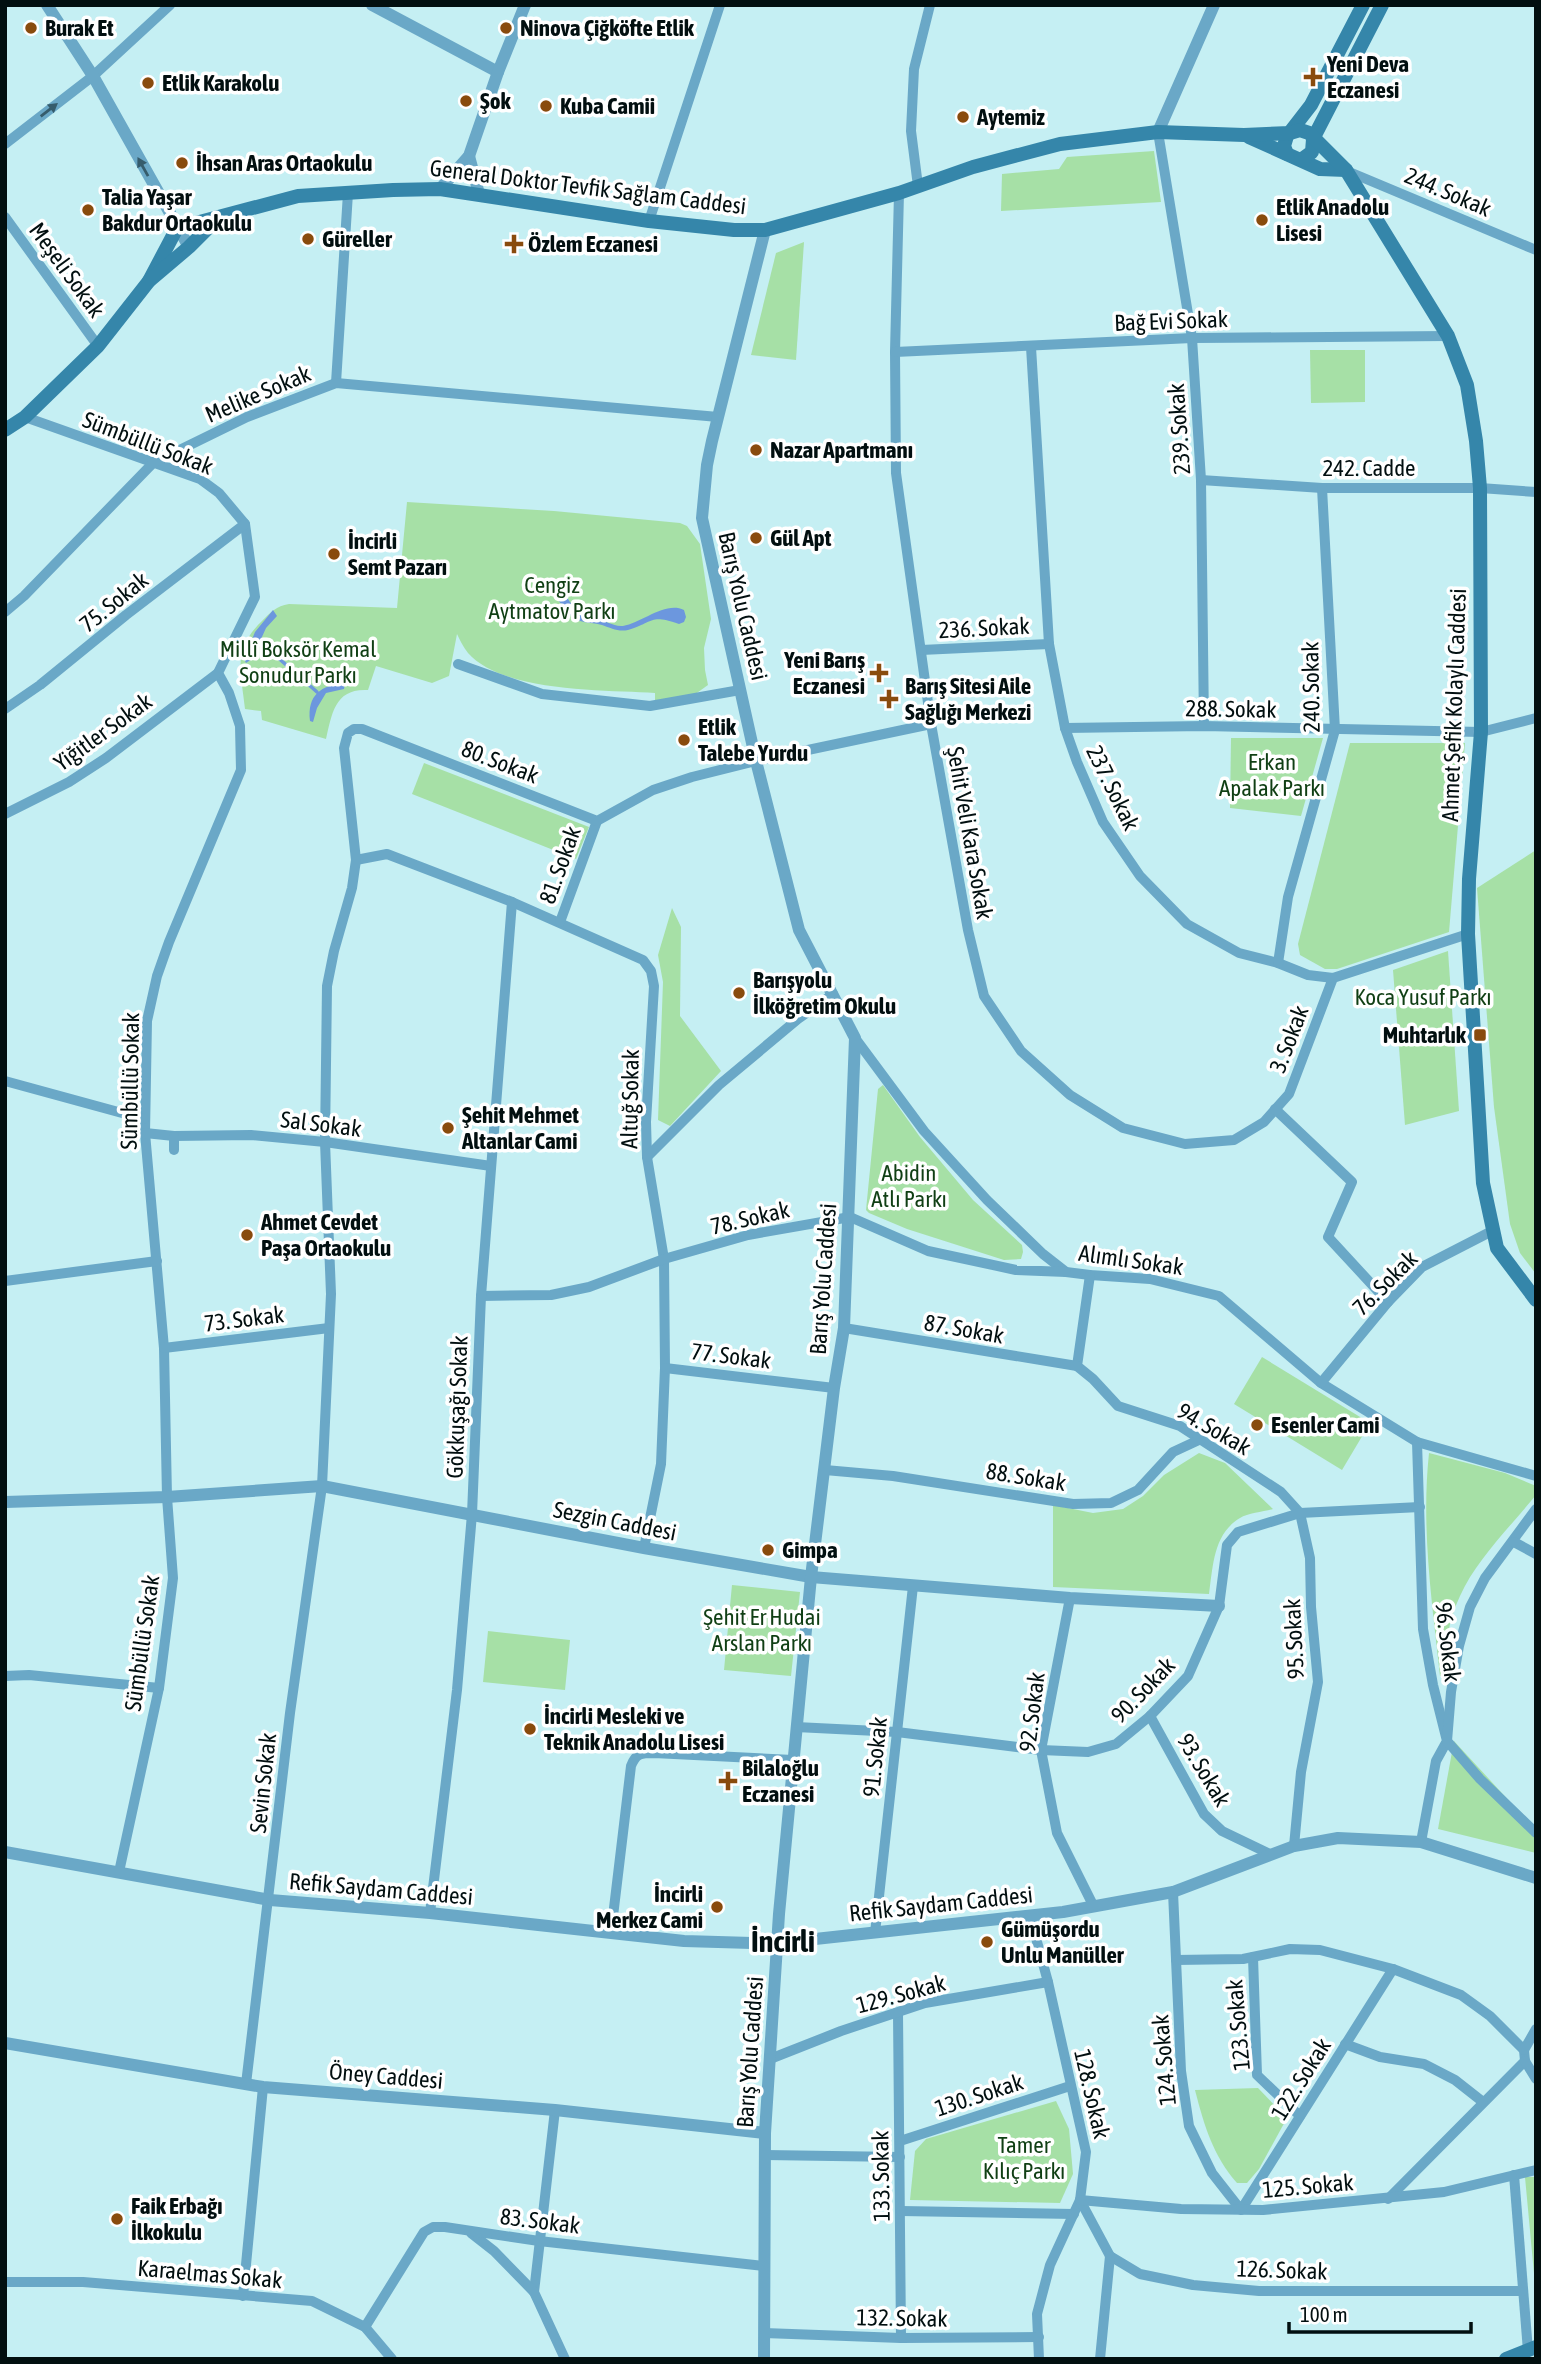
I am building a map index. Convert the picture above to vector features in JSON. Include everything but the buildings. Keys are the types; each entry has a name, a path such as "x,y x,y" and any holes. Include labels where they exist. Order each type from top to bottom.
{"main road":[{"path":"1294,157 1284,146 1290,133 1311,105 1363,5"},
{"path":"1294,157 1312,152 1313,139 1382,5"},
{"path":"1290,133 1304,131 1313,139"},
{"name":"General Doktor Tevfik Sağlam Caddesi","path":"177,228 282,199 348,193 440,190 649,221 734,230 765,230 899,193 973,167 1060,144 1158,132 1244,135 1290,133"},
{"path":"1244,135 1320,169 1346,170"},
{"name":"Ahmet Şefik Kolaylı Caddesi","path":"1313,139 1346,170 1448,336 1467,385 1480,488 1481,732 1469,879 1468,934 1483,1183 1497,1248 1536,1300"},
{"path":"149,281 189,247 219,216"},
{"path":"5,430 25,417 98,346 149,281 177,228"},
{"path":"1506,2359 1532,2349"}],"street":[{"path":"47,5 93,76 189,247"},
{"path":"5,144 93,76 170,5"},
{"path":"372,5 498,72"},
{"path":"440,190 469,156 525,5"},
{"path":"649,221 720,5"},
{"path":"918,187 911,131 915,69 930,5"},
{"path":"1158,132 1214,5"},
{"name":"239. Sokak","path":"1158,132 1192,338 1201,480 1204,726"},
{"path":"469,156 479,194"},
{"name":"244. Sokak","path":"1346,170 1536,250"},
{"path":"335,383 348,193"},
{"name":"Şehit Veli Kara Sokak","path":"899,193 895,352 896,473 931,724 968,930 984,996 1021,1051 1070,1096 1123,1128 1185,1144 1234,1140 1264,1122 1275,1110"},
{"name":"Meşeli Sokak","path":"5,218 98,346"},
{"name":"Barış Yolu Caddesi","path":"764,2359 765,2133 770,2059 793,1760 811,1577 844,1328 855,1038 799,930 756,761 702,518 707,465 765,230"},
{"name":"Bağ Evi Sokak","path":"895,352 1192,338 1448,336"},
{"name":"237. Sokak","path":"1031,347 1049,644 1065,728 1103,822 1140,876 1187,925 1240,953 1278,963 1308,975 1333,978 1468,934"},
{"name":"Melike Sokak","path":"5,612 24,596 153,463 247,417 335,383 718,417"},
{"name":"Sümbüllü Sokak","path":"25,417 200,479 219,493 246,524"},
{"name":"242. Cadde","path":"1201,480 1322,488 1480,488 1536,492"},
{"name":"240. Sokak","path":"1278,963 1287,897 1335,730 1322,488"},
{"path":"218,673 255,597 246,524"},
{"name":"75. Sokak","path":"5,709 75,658 126,615 246,524"},
{"name":"236. Sokak","path":"921,650 1049,644"},
{"path":"458,664 542,694 650,706 740,690"},
{"name":"Sümbüllü Sokak","path":"119,1871 159,1688 173,1578 167,1497 164,1348 144,1119 147,1021 157,976 241,770 240,726 229,693 218,673"},
{"name":"Yiğitler Sokak","path":"5,814 69,782 106,758 218,673"},
{"name":"288. Sokak","path":"1065,728 1204,726 1481,732 1536,718"},
{"path":"597,821 653,790 692,777 931,724"},
{"name":"80. Sokak","path":"356,860 344,748 348,733 354,729 362,729 597,821"},
{"name":"81. Sokak","path":"560,922 597,821"},
{"name":"Altuğ Sokak","path":"356,860 387,854 560,922 643,960 651,971 654,986 646,1122 647,1157 664,1259 664,1368 661,1464 644,1548"},
{"name":"Sevin Sokak","path":"246,2084 270,1900 290,1713 322,1486 331,1294 325,1142 327,986 352,888 356,860"},
{"name":"Gökkuşağı Sokak","path":"430,1913 457,1690 472,1514 481,1296 512,902"},
{"name":"3. Sokak","path":"1275,1110 1289,1094 1333,978"},
{"path":"647,1157 719,1085 798,1019 833,994"},
{"name":"Alımlı Sokak","path":"855,1038 924,1131 987,1200 1043,1254 1066,1272 1150,1279 1219,1296 1321,1383 1417,1442 1536,1476"},
{"path":"5,1081 144,1119"},
{"path":"1275,1110 1352,1182 1328,1237 1388,1302"},
{"name":"Sal Sokak","path":"145,1133 174,1136 251,1135 325,1142 491,1166"},
{"path":"174,1136 174,1150"},
{"path":"850,1217 928,1251 1016,1270 1066,1272"},
{"name":"78. Sokak","path":"481,1296 551,1295 589,1287 664,1259 748,1235 850,1217"},
{"name":"76. Sokak","path":"1321,1383 1388,1302 1422,1267 1492,1231"},
{"path":"5,1281 157,1261"},
{"path":"1077,1366 1090,1275"},
{"name":"73. Sokak","path":"164,1348 329,1328"},
{"name":"87. Sokak","path":"844,1328 1077,1366"},
{"name":"94. Sokak","path":"1077,1366 1093,1378 1118,1406 1180,1426 1281,1492 1300,1513"},
{"name":"77. Sokak","path":"664,1368 834,1388"},
{"name":"88. Sokak","path":"825,1470 893,1476 1073,1504 1111,1503 1138,1490 1173,1452 1201,1439"},
{"name":"96. Sokak","path":"1417,1442 1423,1629 1447,1741"},
{"name":"Sezgin Caddesi","path":"5,1502 167,1497 322,1486 811,1577 1070,1598 1219,1606"},
{"name":"90. Sokak","path":"796,1727 897,1732 1041,1750 1088,1752 1116,1744 1150,1716 1188,1676 1219,1606 1227,1545 1238,1532 1300,1513 1420,1507"},
{"path":"1421,1842 1437,1761 1447,1741 1457,1658 1470,1606 1485,1578 1536,1509"},
{"name":"95. Sokak","path":"1294,1846 1301,1772 1318,1682 1311,1607 1310,1558 1300,1513"},
{"path":"1514,1542 1536,1554"},
{"name":"91. Sokak","path":"875,1933 913,1586"},
{"name":"92. Sokak","path":"1070,1598 1041,1750 1057,1833 1094,1907"},
{"path":"5,1676 29,1675 159,1688"},
{"name":"93. Sokak","path":"1150,1716 1204,1814 1222,1831 1270,1854"},
{"path":"1447,1741 1480,1779 1536,1833"},
{"path":"611,1933 634,1757 641,1753 654,1753 793,1760"},
{"name":"Refik Saydam Caddesi","path":"5,1852 270,1900 430,1913 684,1941 778,1943 1094,1907 1173,1892 1294,1846 1338,1838 1421,1842 1536,1878"},
{"name":"124. Sokak","path":"1173,1892 1181,2071 1189,2126 1212,2173 1241,2210"},
{"name":"128. Sokak","path":"1030,1916 1048,1982 1086,2152 1080,2200 1050,2265 1037,2314 1039,2359"},
{"path":"1176,1960 1243,1959 1290,1949 1320,1950 1393,1969 1461,1995 1490,2016 1528,2057 1536,2079"},
{"name":"123. Sokak","path":"1253,1957 1257,2074 1300,2116"},
{"name":"122. Sokak","path":"1241,2210 1393,1969"},
{"name":"129. Sokak","path":"770,2059 841,2031 925,2003 1048,1982"},
{"name":"133. Sokak","path":"898,2013 901,2338"},
{"path":"1388,2199 1528,2057 1536,2029"},
{"name":"Öney Caddesi","path":"5,2043 263,2087 555,2110 765,2133"},
{"path":"1345,2044 1380,2057 1424,2064 1455,2080 1483,2102"},
{"name":"130. Sokak","path":"900,2141 1070,2086"},
{"path":"243,2296 263,2087"},
{"path":"534,2292 555,2110"},
{"path":"765,2155 900,2157"},
{"name":"125. Sokak","path":"1080,2200 1181,2209 1263,2210 1444,2192 1536,2170"},
{"path":"1514,2175 1523,2291 1532,2349"},
{"path":"1080,2200 1110,2256 1100,2359"},
{"path":"901,2211 1074,2214"},
{"name":"83. Sokak","path":"365,2327 424,2232 433,2227 764,2266"},
{"path":"468,2231 494,2251 534,2292 565,2359"},
{"name":"126. Sokak","path":"1110,2256 1140,2274 1194,2285 1259,2291 1523,2291"},
{"name":"Karaelmas Sokak","path":"5,2282 83,2282 312,2301 365,2327 391,2359"},
{"name":"132. Sokak","path":"764,2333 901,2338 1039,2337"}],"green space":[{"path":"1154,151 1161,202 1001,211 1002,174 1059,169 1067,157"},
{"path":"804,242 796,360 751,355 776,253"},
{"path":"1310,350 1365,350 1365,402 1311,403"},
{"name":"Cengiz Aytmatov Parkı","path":"407,502 554,511 680,523 687,526 700,544 711,619 704,648 708,685 694,695 655,701 655,693 583,690 530,682 505,676 484,666 468,653 457,634 449,676 432,683 376,666 368,690 348,693 337,704 326,739 262,720 261,711 245,709 242,652 252,632 274,610 289,604 397,608"},
{"name":"Erkan Apalak Parkı","path":"1231,738 1323,738 1301,816 1230,808"},
{"path":"1350,743 1465,743 1449,932 1337,969 1325,969 1300,955 1298,944"},
{"path":"424,763 589,827 576,859 412,794"},
{"path":"1536,850 1536,1274 1520,1253 1510,1224 1494,1107 1477,888"},
{"path":"672,908 681,927 680,1016 721,1071 670,1126 658,1120 663,982 658,955"},
{"name":"Koca Yusuf Parkı","path":"1448,951 1459,1111 1405,1125 1393,970"},
{"name":"Abidin Atlı Parkı","path":"883,1085 920,1137 973,1200 1022,1245 1021,1259 1004,1260 907,1229 866,1210 878,1089"},
{"path":"1262,1357 1370,1423 1342,1470 1234,1404"},
{"path":"1199,1453 1225,1463 1273,1509 1243,1516 1224,1533 1213,1562 1209,1594 1053,1587 1053,1505 1093,1513 1123,1509 1143,1496 1164,1475"},
{"path":"1429,1453 1505,1473 1536,1486 1536,1495 1484,1556 1460,1596 1450,1625 1442,1676 1428,1565 1426,1509"},
{"name":"Şehit Er Hudai Arslan Parkı","path":"732,1585 800,1592 791,1676 724,1670"},
{"path":"488,1631 570,1640 565,1690 483,1682"},
{"path":"1454,1741 1536,1830 1536,1853 1438,1829"},
{"path":"1258,2088 1287,2118 1259,2169 1247,2183 1237,2183 1216,2151 1195,2090"},
{"name":"Tamer Kılıç Parkı","path":"1056,2101 1069,2129 1073,2174 1060,2203 910,2200 915,2151 926,2139"},
{"path":"1525,2177 1536,2177 1536,2295"}],"water":[{"path":"562,592 581,613 616,625 630,624 669,608 684,610 686,617 684,622 679,624 657,619 628,630 618,630 573,617 557,599"},
{"path":"273,610 277,616 266,628 252,659 246,663 244,659 255,632"},
{"path":"345,683 344,689 326,693 313,722 310,721 311,704 317,693 329,686"}],"waterway":[{"path":"259,641 317,692"}],"place":[{"name":"Burak Et","path":"31,28"},
{"name":"Ninova Çiğköfte Etlik","path":"506,28"},
{"name":"Yeni Deva Eczanesi","path":"1313,77"},
{"name":"Etlik Karakolu","path":"148,83"},
{"name":"Şok","path":"466,101"},
{"name":"Kuba Camii","path":"546,106"},
{"name":"Aytemiz","path":"963,117"},
{"name":"İhsan Aras Ortaokulu","path":"182,163"},
{"name":"Talia Yaşar Bakdur Ortaokulu","path":"88,210"},
{"name":"Etlik Anadolu Lisesi","path":"1262,220"},
{"name":"Güreller","path":"308,239"},
{"name":"Özlem Eczanesi","path":"514,244"},
{"name":"Nazar Apartmanı","path":"756,450"},
{"name":"Gül Apt","path":"756,538"},
{"name":"İncirli Semt Pazarı","path":"334,554"},
{"name":"Yeni Barış Eczanesi","path":"879,673"},
{"name":"Barış Sitesi Aile Sağlığı Merkezi","path":"889,699"},
{"name":"Etlik Talebe Yurdu","path":"684,740"},
{"name":"Barışyolu İlköğretim Okulu","path":"739,993"},
{"name":"Muhtarlık","path":"1480,1035"},
{"name":"Şehit Mehmet Altanlar Cami","path":"448,1128"},
{"name":"Ahmet Cevdet Paşa Ortaokulu","path":"247,1235"},
{"name":"Esenler Cami","path":"1257,1425"},
{"name":"Gimpa","path":"768,1550"},
{"name":"İncirli Mesleki ve Teknik Anadolu Lisesi","path":"530,1729"},
{"name":"Bilaloğlu Eczanesi","path":"728,1781"},
{"name":"İncirli Merkez Cami","path":"717,1907"},
{"name":"Gümüşordu Unlu Manüller","path":"987,1942"},
{"name":"Faik Erbağı İlkokulu","path":"117,2219"}],"district":[{"name":"İncirli","path":"783,1941"}],"park label":[{"name":"Millî Boksör Kemal Sonudur Parkı","path":"298,662"}]}
